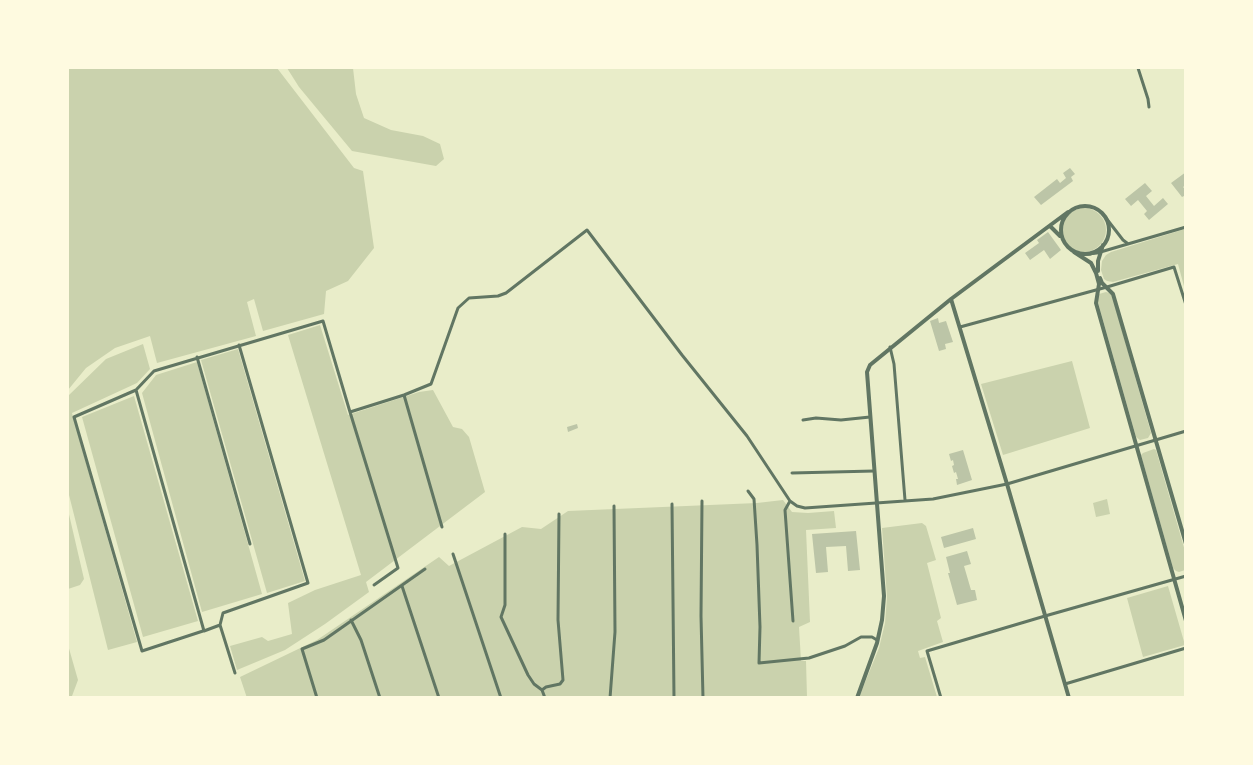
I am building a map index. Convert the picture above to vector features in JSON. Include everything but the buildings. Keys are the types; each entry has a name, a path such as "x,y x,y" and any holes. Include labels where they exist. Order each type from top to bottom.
{"street":[{"path":"1138,68 1149,107"},
{"path":"857,698 877,640 884,596 867,372 870,365 873,360 951,299 1077,206 1088,205 1097,209 1123,240 1129,243"},
{"path":"1063,241 1060,227 1068,212"},
{"path":"1087,254 1094,252 1107,240 1109,230 1106,218"},
{"path":"1050,226 1068,248 1095,268 1098,281 1096,303 1185,621"},
{"path":"1074,252 1087,254 1101,252 1185,227"},
{"path":"350,412 431,384 458,308 469,298 498,296 506,293 587,230 681,355 747,436 790,501 797,506 805,508 933,499 1007,484 1185,431"},
{"path":"1103,245 1097,267 1100,279 1113,294 1185,544"},
{"path":"960,327 1174,267 1185,305"},
{"path":"951,299 1069,698"},
{"path":"220,625 142,651 74,417 136,390 154,371 322,321 398,568 374,585"},
{"path":"235,674 220,625 223,613 308,583 239,345"},
{"path":"890,347 894,364 905,500"},
{"path":"197,357 250,544"},
{"path":"136,390 204,631"},
{"path":"404,395 442,527"},
{"path":"803,420 870,417"},
{"path":"792,473 874,471"},
{"path":"748,491 754,499 758,545 759,663 809,658 845,646 861,637 877,640"},
{"path":"702,501 703,698"},
{"path":"790,501 786,510 793,621"},
{"path":"672,504 674,698"},
{"path":"610,698 615,632 614,506"},
{"path":"542,690 560,684 563,680 558,620 559,514"},
{"path":"506,534 505,605 501,618 528,675 542,690 545,698"},
{"path":"453,554 501,698"},
{"path":"317,698 302,649 324,640 425,569"},
{"path":"941,698 927,651 1185,576"},
{"path":"402,586 439,698"},
{"path":"351,620 362,640 380,698"},
{"path":"1065,684 1185,648"}],"green space":[{"path":"68,68 277,68 354,168 363,171 374,248 348,281 326,291 324,314 263,331 254,299 247,302 256,336 157,363 150,336 115,348 86,368 68,390"},
{"path":"287,68 353,68 356,94 364,118 391,130 423,136 440,144 444,159 436,166 352,151 299,87"},
{"path":"1084,208 1099,215 1106,230 1099,245 1084,252 1069,245 1062,230 1069,215"},
{"path":"1185,229 1185,290 1178,264 1113,282 1104,279 1101,270 1102,261 1106,255"},
{"path":"1106,292 1112,295 1151,433 1148,438 1140,440 1136,437 1097,299 1099,294"},
{"path":"320,325 348,415 419,392 433,390 453,427 462,429 469,437 485,492 366,582 369,592 325,624 285,650 237,670 230,646 262,637 268,641 292,634 288,603 315,590 361,575 288,335"},
{"path":"143,344 150,369 137,383 72,413 137,642 108,650 68,491 68,396 106,359"},
{"path":"238,349 305,581 267,593 201,360"},
{"path":"1072,361 1090,428 1003,455 981,384"},
{"path":"197,362 262,594 202,612 142,393 156,375"},
{"path":"134,396 198,621 143,637 82,417"},
{"path":"1154,449 1185,551 1185,570 1179,572 1173,568 1141,455"},
{"path":"1107,499 1110,514 1096,517 1093,503"},
{"path":"783,500 792,512 834,511 836,528 806,530 810,622 799,627 801,661 806,661 807,697 247,698 240,677 317,640 439,557 449,566 522,527 541,529 568,511"},
{"path":"68,510 84,579 80,585 68,589"},
{"path":"922,523 926,526 936,560 927,563 941,618 937,621 943,642 918,651 920,658 925,657 937,697 859,697 879,648 885,623 887,597 882,528"},
{"path":"1168,586 1185,645 1143,657 1127,598"},
{"path":"68,645 78,680 69,698 68,697"}]}
